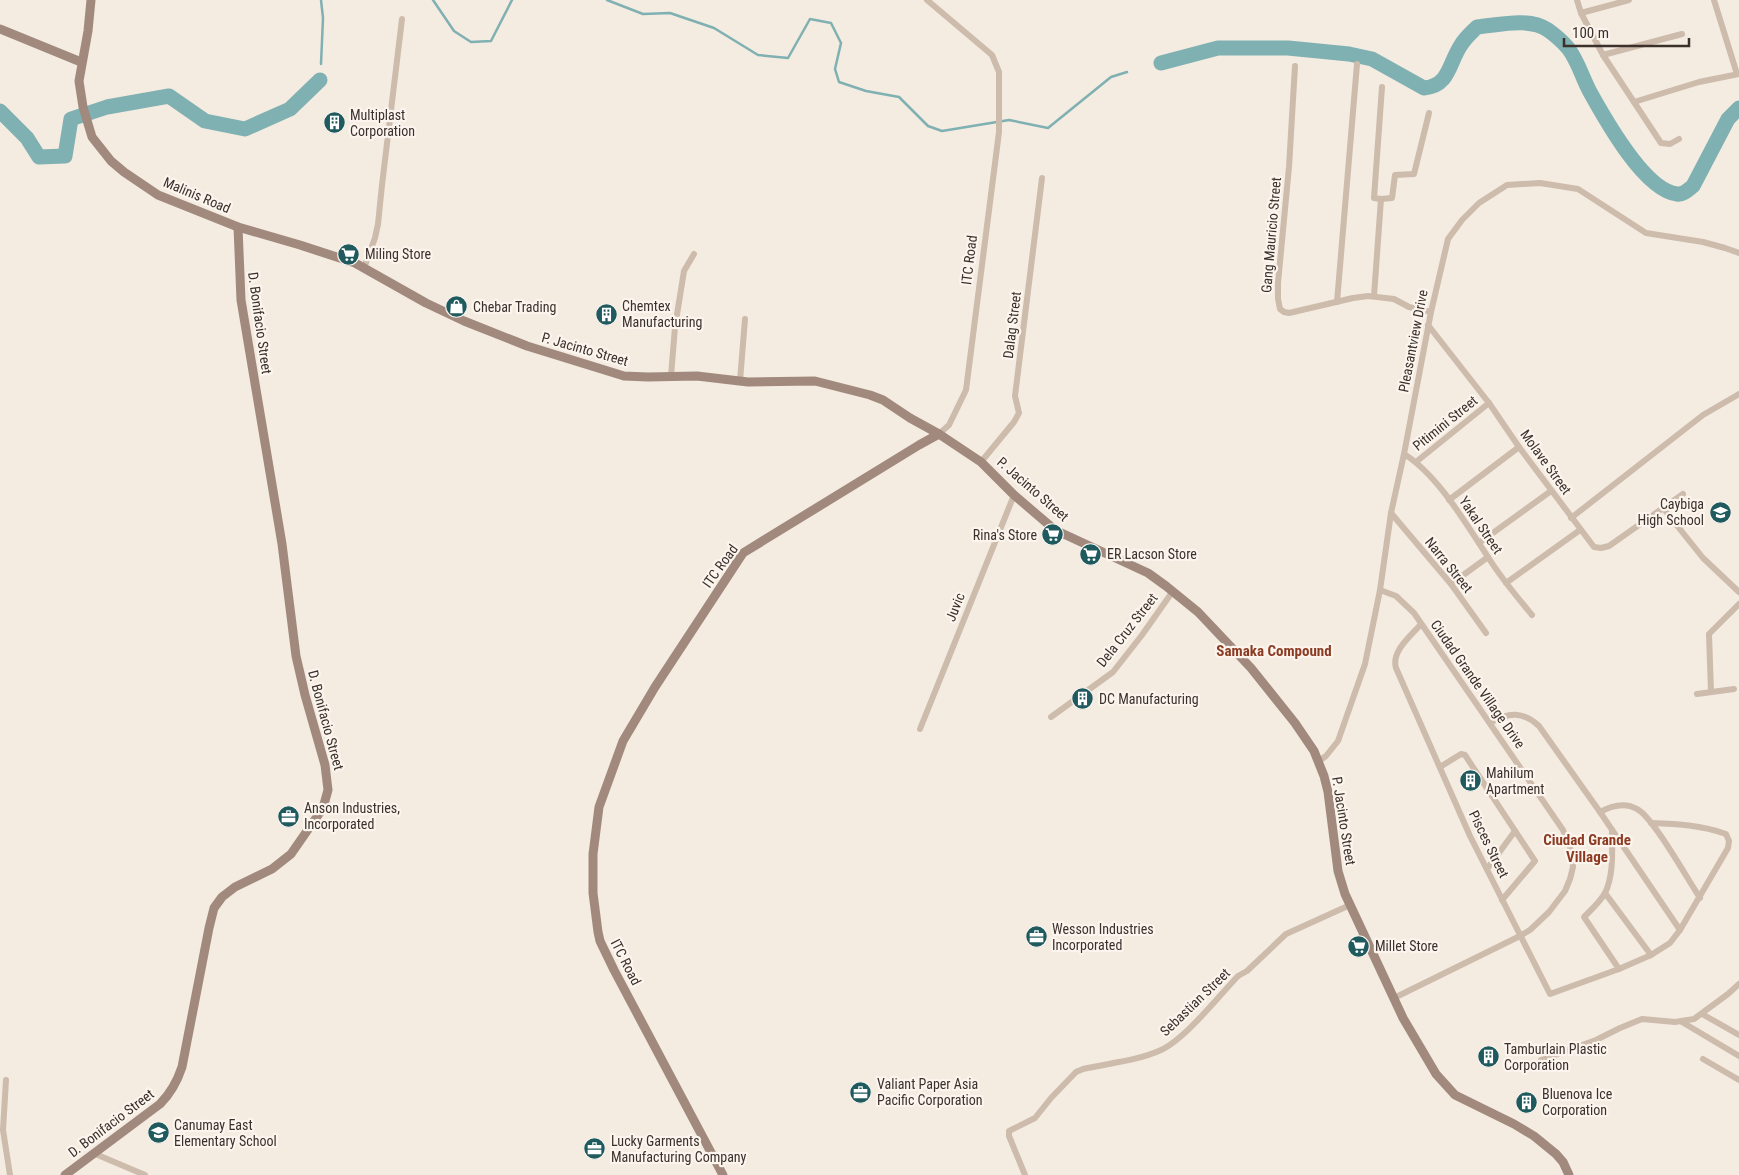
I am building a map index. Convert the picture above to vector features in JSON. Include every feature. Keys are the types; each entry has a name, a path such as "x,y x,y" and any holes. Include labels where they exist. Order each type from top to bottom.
{"street":[{"name":"Malinis Road","path":"91,0 88,31 79,81 84,111 96,144 124,172 158,195 238,227"},
{"name":"ITC Road","path":"723,1175 600,941 593,893 593,854 599,806 623,741 655,687 744,553 910,450 940,434 949,425 966,390 999,132 999,72 992,55 927,0"},
{"path":"1577,0 1580,13 1603,56 1660,143 1670,144 1679,138"},
{"path":"1580,13 1629,0"},
{"path":"1634,102 1699,82 1738,74 1714,0"},
{"path":"364,268 378,224 402,19"},
{"path":"0,29 82,62"},
{"path":"1603,56 1682,34"},
{"path":"1337,302 1357,64"},
{"name":"Gang Mauricio Street","path":"1295,66 1289,167 1278,283 1278,305 1280,309 1289,313 1353,298 1374,296 1394,298 1409,307 1431,312"},
{"path":"1382,88 1374,198 1392,198 1395,175 1414,174 1429,113"},
{"name":"Dalag Street","path":"981,462 1014,422 1019,413 1015,396 1042,178"},
{"name":"Pleasantview Drive","path":"1319,761 1332,750 1342,732 1365,664 1380,590 1391,513 1428,325 1448,240 1462,220 1479,203 1507,185 1540,183 1578,189 1646,233 1703,242 1739,254"},
{"path":"1374,296 1381,198"},
{"name":"P. Jacinto Street","path":"238,227 300,245 364,268 426,303 527,346 624,376 697,376 740,381 814,381 883,400 910,418 940,434 981,462 1014,495 1055,530 1148,574 1173,591 1198,612 1251,668 1295,723 1314,751 1319,761 1328,792 1340,882 1394,998 1436,1074 1451,1091 1465,1100 1534,1136 1556,1154 1569,1175"},
{"name":"D. Bonifacio Street","path":"64,1175 160,1104 174,1088 182,1067 209,928 218,902 227,892 272,869 291,854 304,838 323,808 327,796 328,783 325,765 296,656 282,544 241,300 238,227"},
{"path":"671,376 675,327 684,271 694,254"},
{"path":"740,381 745,319"},
{"name":"Molave Street","path":"1428,325 1489,403 1551,491 1594,547 1605,548 1683,494"},
{"path":"1571,518 1703,415 1739,394"},
{"name":"Pitimini Street","path":"1416,462 1489,403"},
{"path":"1449,500 1519,447"},
{"name":"Yakal Street","path":"1404,454 1416,462 1449,500 1480,543 1488,558 1532,615"},
{"path":"1480,543 1551,491"},
{"name":"Juvic","path":"920,729 1014,495"},
{"path":"1663,508 1703,558 1739,592"},
{"name":"Narra Street","path":"1391,513 1451,584 1486,634"},
{"path":"1506,582 1580,530"},
{"path":"1451,584 1488,558"},
{"name":"Ciudad Grande Village Drive","path":"1380,590 1402,599 1421,624 1562,830 1572,853 1573,866 1565,891 1549,912 1530,930 1394,998"},
{"name":"Dela Cruz Street","path":"1051,717 1113,672 1173,591"},
{"path":"1711,692 1709,634 1739,604"},
{"name":"Pisces Street","path":"1421,624 1397,653 1394,664 1470,836 1550,994 1618,969"},
{"path":"1697,694 1734,689"},
{"path":"1490,723 1508,714 1516,714 1533,720 1547,735 1680,930"},
{"path":"1440,767 1461,754 1465,755 1535,862 1502,900"},
{"path":"1600,812 1615,806 1638,809 1651,823 1700,898"},
{"path":"1612,830 1610,872 1605,893 1584,918 1618,969 1651,955 1670,943 1700,898 1728,848 1729,841 1726,834 1696,825 1651,823"},
{"path":"1487,869 1515,831"},
{"path":"1605,893 1651,955"},
{"name":"Sebastian Street","path":"1025,1175 1009,1136 1011,1130 1035,1118 1076,1072 1143,1057 1176,1042 1238,976 1247,971 1286,934 1350,905"},
{"path":"1540,1060 1596,1040 1642,1019 1682,1022 1694,1019 1739,984"},
{"path":"1702,1014 1739,1035"},
{"path":"1682,1022 1739,1056"},
{"path":"1703,1059 1739,1080"},
{"path":"6,1080 2,1130 10,1175"},
{"path":"93,1154 145,1175"}],"waterway":[{"path":"321,0 323,18 321,64"},
{"path":"433,0 454,31 471,42 491,41 512,0"},
{"path":"607,0 643,14 670,13 714,28 758,55 788,58 810,19 831,23 841,43 835,69 839,82 866,91 899,97 928,126 942,131 1009,120 1048,128 1111,77 1127,72"},
{"path":"1161,63 1218,48 1288,48 1349,54 1372,59 1424,88 1433,86 1444,78 1463,42 1477,27 1514,23 1540,26 1548,30 1568,48 1615,135 1639,167 1664,190 1677,194 1683,193 1693,186 1728,119 1739,108"},
{"path":"0,111 27,138 39,157 65,156 71,119 107,107 169,96 205,121 245,129 290,109 320,80"}],"place":[{"name":"Multiplast Corporation","path":"334,123"},
{"name":"Miling Store","path":"349,254"},
{"name":"Chebar Trading","path":"457,307"},
{"name":"Chemtex Manufacturing","path":"606,314"},
{"name":"Caybiga High School","path":"1720,512"},
{"name":"Rina's Store","path":"1053,535"},
{"name":"ER Lacson Store","path":"1091,554"},
{"name":"DC Manufacturing","path":"1083,699"},
{"name":"Mahilum Apartment","path":"1470,781"},
{"name":"Anson Industries, Incorporated","path":"288,816"},
{"name":"Wesson Industries Incorporated","path":"1036,937"},
{"name":"Millet Store","path":"1359,946"},
{"name":"Tamburlain Plastic Corporation","path":"1488,1057"},
{"name":"Valiant Paper Asia Pacific Corporation","path":"861,1092"},
{"name":"Bluenova Ice Corporation","path":"1526,1102"},
{"name":"Canumay East Elementary School","path":"158,1133"},
{"name":"Lucky Garments Manufacturing Company","path":"595,1149"}],"district":[{"name":"Samaka Compound","path":"1274,651"},
{"name":"Ciudad Grande Village","path":"1587,848"}]}
